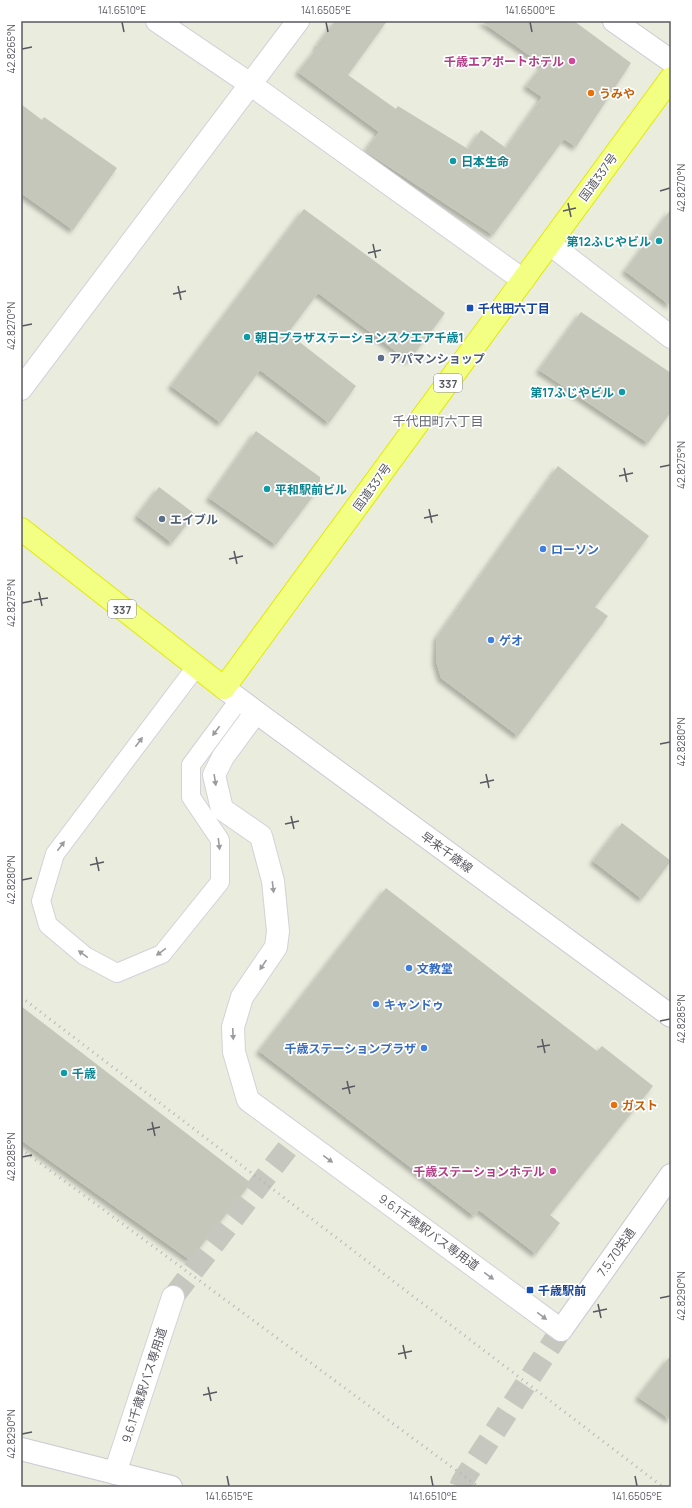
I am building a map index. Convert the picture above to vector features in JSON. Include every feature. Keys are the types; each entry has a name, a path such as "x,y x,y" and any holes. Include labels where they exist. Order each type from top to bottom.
{"highway":[{"name":"国道337号","path":"240,700 523,280 671,78"},
{"name":"337","path":"21,529 240,700"}],"street":[{"path":"157,21 250,84 523,280"},
{"path":"21,389 298,21"},
{"path":"614,21 671,61"},
{"path":"550,244 671,337"},
{"name":"早来千歳線","path":"240,700 671,1016"},
{"name":"9.6.1千歳駅バス専用道","path":"240,700 223,757 214,775 222,809 261,836 273,881 278,931 276,947 242,996 233,1027 234,1052 248,1100 561,1330"},
{"name":"7.5.70栄通","path":"561,1330 671,1175"},
{"name":"9.6.1千歳駅バス専用道","path":"115,1473 173,1297"},
{"path":"21,1449 171,1487"}],"lane":[{"path":"196,667 55,854 41,901 48,925 85,956 117,973 162,954 220,882 220,840 191,797 191,765 240,700"}],"building":[{"path":"335,21 387,21 348,75 396,109 398,106 468,149 481,130 506,148 542,97 526,86 543,65 481,21 574,21 631,63 576,147 564,139 493,235 365,151 379,132 298,72 318,47 316,47"},
{"path":"21,104 42,120 44,117 117,168 73,230 21,193"},
{"name":"朝日プラザステーションスクエア千歳1","path":"304,209 445,313 409,361 318,293 288,333 356,386 329,423 260,370 221,423 171,386"},
{"name":"第12ふじやビル","path":"671,209 671,306 625,271"},
{"name":"第17ふじやビル","path":"581,312 671,373 671,412 648,443 539,370"},
{"name":"平和駅前ビル","path":"256,431 320,477 320,487 276,545 209,498"},
{"path":"558,466 649,536 595,607 608,616 518,736 441,678 436,661 437,637"},
{"path":"159,487 195,514 172,543 137,516"},
{"path":"622,823 671,861 642,899 593,861"},
{"path":"386,888 597,1051 602,1046 653,1086 550,1215 560,1223 536,1254 479,1210 474,1216 259,1051"},
{"name":"千歳","path":"21,1006 251,1183 190,1260 21,1140"},
{"path":"671,1355 671,1420 638,1397"}],"tunnel":[{"path":"173,1297 297,1136"},
{"path":"460,1487 561,1330"}],"railway":[{"path":"21,997 663,1487"},
{"path":"21,1149 479,1487"}],"place":[{"name":"千歳エアポートホテル","path":"572,61"},
{"name":"うみや","path":"591,93"},
{"name":"日本生命","path":"453,161"},
{"name":"第12ふじやビル","path":"659,241"},
{"name":"千代田六丁目","path":"470,308"},
{"name":"朝日プラザステーションスクエア千歳1","path":"247,337"},
{"name":"アパマンショップ","path":"381,358"},
{"name":"第17ふじやビル","path":"622,392"},
{"name":"平和駅前ビル","path":"267,489"},
{"name":"エイブル","path":"162,519"},
{"name":"ローソン","path":"543,549"},
{"name":"ゲオ","path":"491,640"},
{"name":"文教堂","path":"409,968"},
{"name":"キャンドゥ","path":"376,1004"},
{"name":"千歳ステーションプラザ","path":"424,1048"},
{"name":"千歳","path":"64,1073"},
{"name":"ガスト","path":"614,1105"},
{"name":"千歳ステーションホテル","path":"553,1171"},
{"name":"千歳駅前","path":"530,1290"}],"district":[{"name":"千代田町六丁目","path":"438,421"}]}
